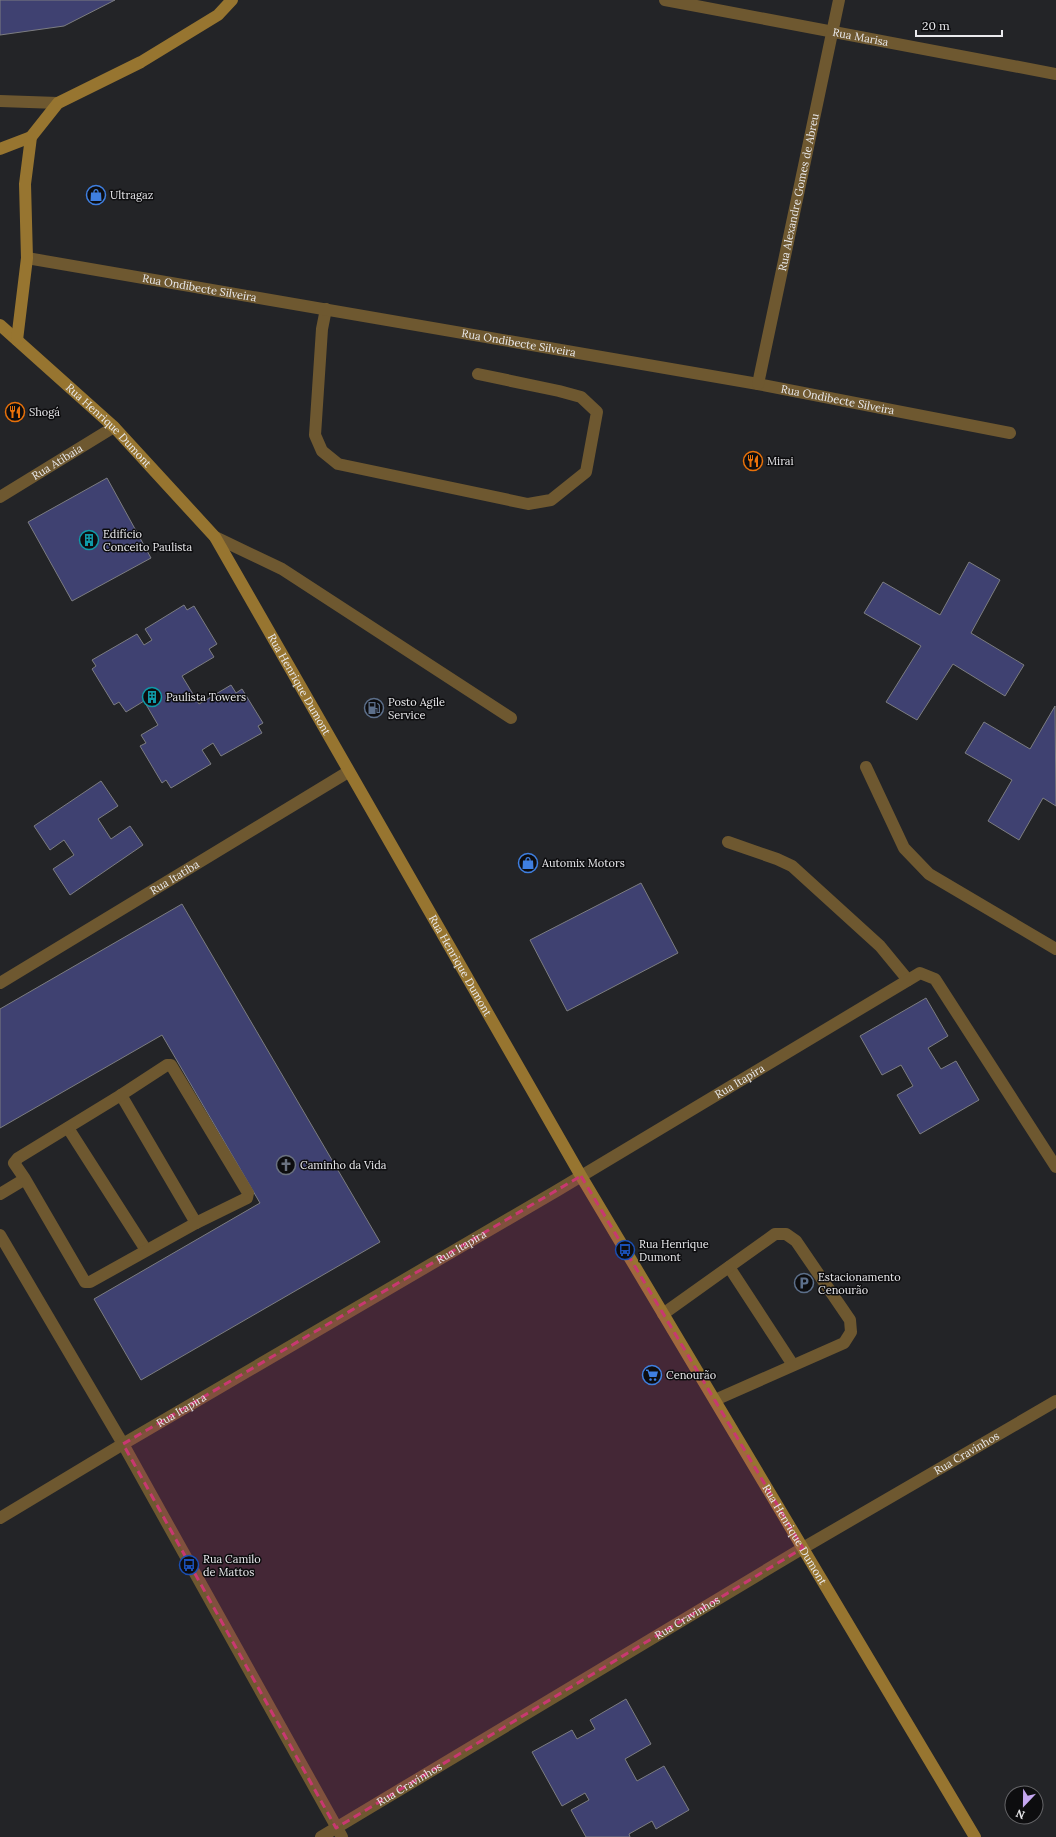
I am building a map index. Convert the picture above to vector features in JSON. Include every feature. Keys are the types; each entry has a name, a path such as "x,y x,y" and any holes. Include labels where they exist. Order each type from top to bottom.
{"street":[{"path":"0,149 31,137 58,104 141,62 218,15 232,0"},
{"name":"Rua Marisa","path":"666,0 1056,74"},
{"name":"Rua Alexandre Gomes de Abreu","path":"758,384 839,0"},
{"path":"0,102 58,104"},
{"path":"17,340 27,258 25,184 31,137"},
{"name":"Rua Ondibecte Silveira","path":"27,258 758,384 1010,433"},
{"path":"326,310 322,329 315,435 322,451 338,464 528,504 551,500 586,472 597,412 581,397 478,374"},
{"name":"Rua Henrique Dumont","path":"0,325 114,427 214,537 581,1176 975,1837"},
{"name":"Rua Atibaia","path":"0,497 114,427"},
{"path":"214,537 282,569 511,718"},
{"path":"866,767 904,848 929,874 1056,949"},
{"name":"Rua Itatiba","path":"0,982 348,772"},
{"path":"728,842 777,859 792,866 880,946 908,980"},
{"name":"Rua Itapira","path":"0,1518 123,1444 581,1176 920,973 936,979 1056,1167"},
{"path":"167,1065 173,1066 248,1193 247,1198 196,1222 93,1281 85,1282 25,1179 14,1164 15,1160 68,1128 167,1065"},
{"path":"121,1095 196,1222"},
{"path":"68,1128 146,1250"},
{"path":"0,1194 25,1179"},
{"path":"663,1314 775,1234 786,1234 796,1241 850,1320 851,1332 844,1343 715,1400"},
{"path":"0,1235 123,1444 339,1832"},
{"path":"730,1267 793,1365"},
{"name":"Rua Cravinhos","path":"321,1837 339,1832 803,1548 1056,1401"}],"highlighted area":[{"path":"581,1176 803,1548 336,1828 123,1444"}],"building":[{"path":"0,0 115,0 64,26 0,35"},
{"name":"Edifício Conceito Paulista","path":"107,478 151,558 72,601 28,522"},
{"path":"969,562 1000,580 971,633 1024,665 1005,696 953,664 917,720 886,702 921,646 864,613 883,582 940,615"},
{"name":"Paulista Towers","path":"184,605 187,610 194,606 217,644 209,649 214,657 182,676 199,704 231,685 236,693 242,689 263,723 258,726 262,733 221,756 213,743 202,750 211,764 171,788 166,780 162,783 140,746 146,743 141,735 158,725 144,701 126,712 119,702 114,705 92,669 96,666 92,660 137,634 144,645 152,640 145,629"},
{"path":"1055,706 1056,806 1043,798 1019,840 988,821 1012,780 965,753 984,722 1030,749"},
{"path":"101,781 118,806 98,819 111,839 130,826 143,845 70,895 53,869 74,855 64,840 50,850 34,826"},
{"path":"641,883 678,953 567,1011 530,940"},
{"name":"Caminho da Vida","path":"182,904 380,1242 141,1380 94,1299 260,1203 162,1035 0,1128 0,1009"},
{"path":"926,998 948,1036 928,1048 941,1069 956,1061 979,1100 920,1134 897,1095 913,1086 901,1065 882,1075 860,1036"},
{"path":"626,1699 651,1744 625,1759 637,1781 664,1766 689,1810 656,1829 652,1821 629,1834 630,1837 586,1837 571,1810 589,1800 585,1793 562,1806 532,1752 572,1730 577,1739 595,1729 590,1720"}],"place":[{"name":"Ultragaz","path":"96,195"},
{"name":"Shogá","path":"15,412"},
{"name":"Mirai","path":"753,461"},
{"name":"Edifício Conceito Paulista","path":"89,540"},
{"name":"Paulista Towers","path":"152,697"},
{"name":"Posto Agile Service","path":"374,708"},
{"name":"Automix Motors","path":"528,863"},
{"name":"Caminho da Vida","path":"286,1165"},
{"name":"Rua Henrique Dumont","path":"625,1250"},
{"name":"Estacionamento Cenourão","path":"804,1283"},
{"name":"Cenourão","path":"652,1375"},
{"name":"Rua Camilo de Mattos","path":"189,1565"}]}
